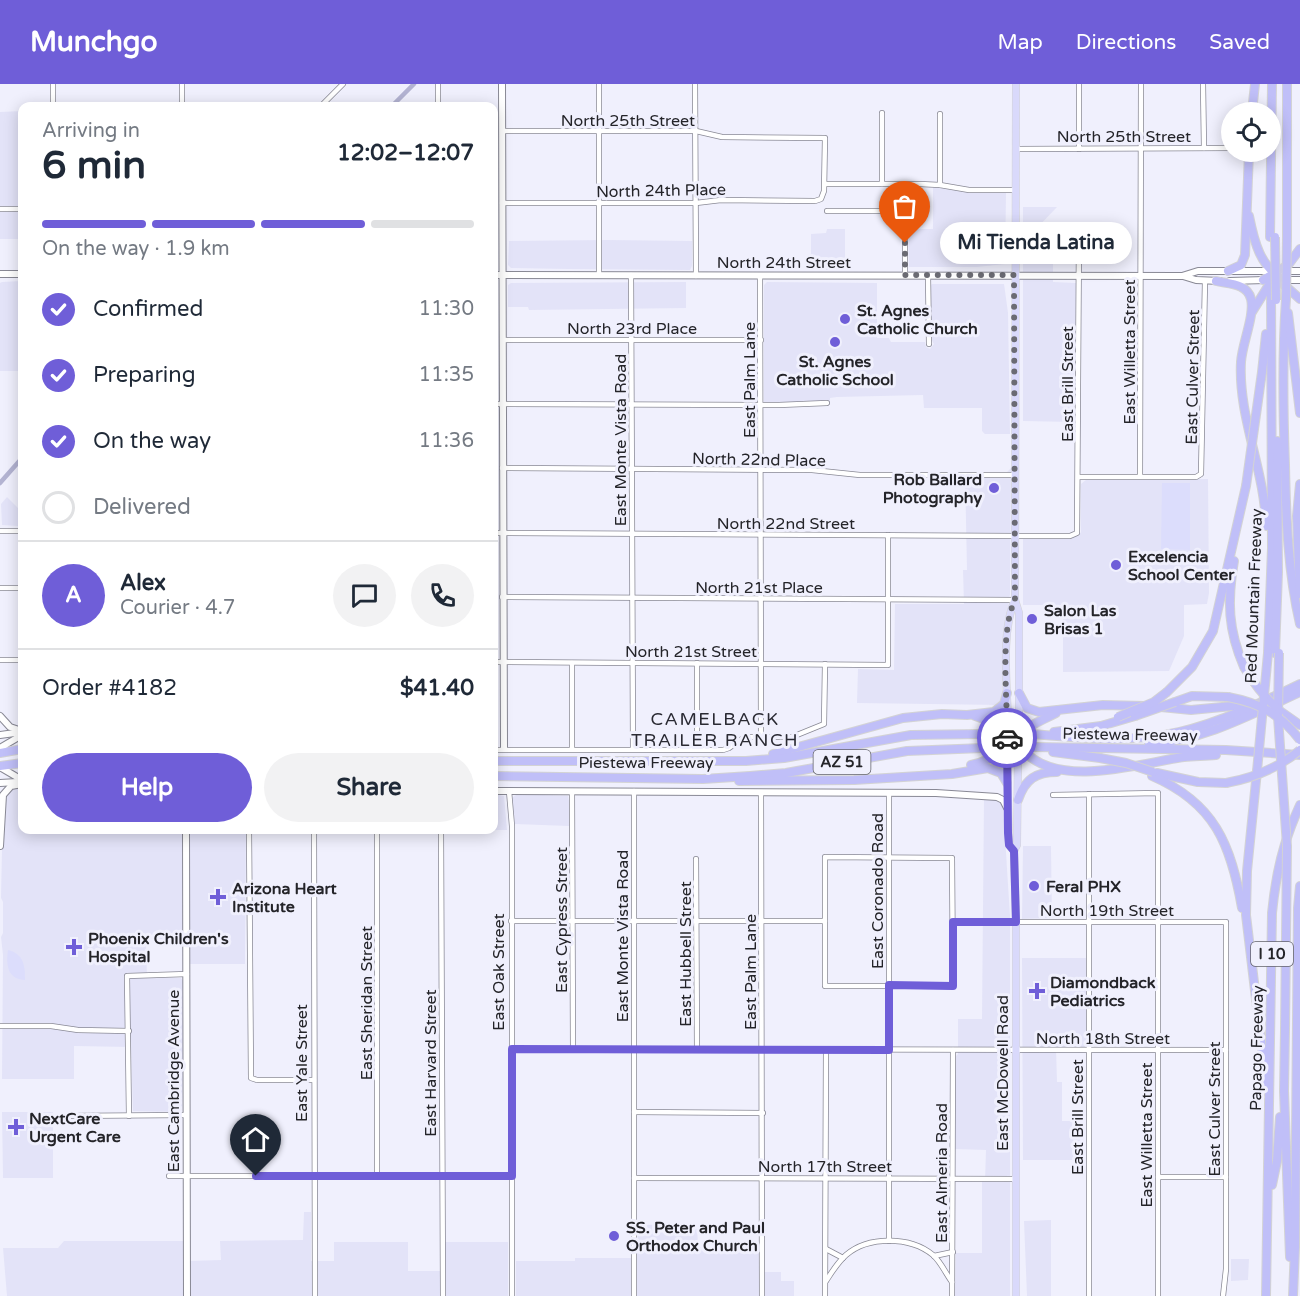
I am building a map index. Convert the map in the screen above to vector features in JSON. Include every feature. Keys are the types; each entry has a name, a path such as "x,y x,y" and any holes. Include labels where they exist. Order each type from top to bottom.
{"highway":[{"path":"1253,102 1255,84"},
{"path":"1272,84 1274,276 1229,607 1234,639 1244,667 1268,701 1300,725"},
{"name":"Red Mountain Freeway","path":"1287,84 1287,237 1283,420 1288,548 1300,624"},
{"path":"1228,271 1241,265 1245,255 1248,162"},
{"path":"1246,201 1258,250 1274,276 1300,299"},
{"path":"1273,237 1272,300 1278,572 1274,653"},
{"path":"1250,315 1274,276 1288,265 1300,249"},
{"path":"1216,281 1237,284 1247,291 1251,302 1242,354 1242,397 1264,498 1271,578"},
{"path":"1286,299 1300,413"},
{"name":"Red Mountain Freeway","path":"1270,1107 1246,915 1247,872 1257,771 1274,653 1271,578 1272,300"},
{"path":"1297,394 1300,405"},
{"path":"1283,420 1274,653 1274,717 1283,831 1285,1136 1289,1250 1293,1281"},
{"path":"1300,484 1297,508 1297,548 1300,594"},
{"path":"1070,730 1118,717 1154,702 1192,667 1213,631 1246,486"},
{"name":"Piestewa Freeway","path":"498,761 746,761 784,758 917,734 1032,734 1095,738 1154,736 1181,732 1199,726 1300,685"},
{"path":"1087,752 1187,738 1221,728 1300,692"},
{"path":"746,761 801,748 903,718 998,711 1004,704 1007,693"},
{"path":"1019,693 1023,705 1032,711 1059,711 1103,705 1191,710 1264,700"},
{"path":"1032,734 1101,726 1192,696 1241,699 1269,710 1300,740"},
{"path":"937,774 986,761 1026,728 1059,711"},
{"path":"967,715 991,722 1038,762 1073,771"},
{"path":"1012,741 1019,722"},
{"path":"1008,723 1018,758"},
{"name":"Piestewa Freeway","path":"498,776 703,779 786,773 907,751 983,748 1033,747 1055,753 1251,752 1300,755"},
{"path":"0,753 18,750"},
{"path":"1100,759 1126,763 1173,778 1212,783 1241,780 1262,774 1300,750"},
{"path":"1087,752 1100,759 1152,776 1174,787 1197,804 1218,831 1233,861 1249,944"},
{"path":"1018,800 1023,786 1034,775 1050,772 1107,771 1184,758 1251,752"},
{"path":"0,767 18,764"},
{"path":"703,779 788,782 854,780 993,769 1001,773 1007,783"},
{"name":"Papago Freeway","path":"1266,1296 1272,914 1280,855 1300,806"},
{"name":"I 10","path":"1293,1296 1300,886"},
{"path":"1268,1204 1277,1161 1284,1030"},
{"path":"1296,1098 1300,1083"}],"main road":[{"path":"1016,84 1015,600 1019,613 1019,722"},
{"path":"1008,723 1007,656 1010,611 1015,600"},
{"name":"East McDowell Road","path":"1012,741 1007,783 1007,808 1009,845 1014,851"},
{"name":"East McDowell Road","path":"1016,1296 1014,851 1017,845 1018,758"}],"street":[{"path":"53,84 53,102"},
{"path":"182,84 182,102"},
{"path":"325,102 342,84"},
{"path":"438,84 438,102"},
{"path":"502,84 500,147 504,749"},
{"path":"599,84 600,275"},
{"path":"695,84 696,276"},
{"path":"1079,84 1079,149"},
{"name":"East Willetta Street","path":"1140,476 1141,84"},
{"path":"1203,84 1204,148"},
{"path":"882,113 882,184"},
{"path":"940,114 940,185"},
{"name":"North 25th Street","path":"502,131 696,131 722,137 825,138 825,184"},
{"name":"North 25th Street","path":"1016,149 1221,148"},
{"path":"825,184 940,185 969,190 1016,190"},
{"name":"North 24th Place","path":"502,203 815,201 821,199 825,184"},
{"path":"905,184 905,275"},
{"path":"0,209 18,209"},
{"path":"826,211 905,211"},
{"name":"East Brill Street","path":"1077,533 1079,235"},
{"name":"North 24th Street","path":"1182,276 1198,271 1228,271 1300,280"},
{"name":"North 24th Street","path":"498,275 1182,276 1196,280 1216,281 1274,276 1300,271"},
{"path":"0,274 18,274"},
{"name":"East Monte Vista Road","path":"631,275 633,749"},
{"path":"927,275 929,344"},
{"name":"East Palm Lane","path":"760,276 761,736"},
{"name":"East Culver Street","path":"1140,476 1196,477 1201,474 1204,281"},
{"name":"North 23rd Place","path":"503,340 761,340"},
{"path":"498,404 827,404"},
{"name":"North 22nd Place","path":"502,468 826,471 860,475 1016,475"},
{"path":"1078,477 1140,476"},
{"path":"0,531 18,531"},
{"name":"North 22nd Street","path":"498,533 1016,536 1070,536 1077,533"},
{"path":"888,535 888,600"},
{"path":"0,588 18,588"},
{"name":"North 21st Place","path":"502,597 1015,600"},
{"name":"North 21st Street","path":"498,662 888,665 888,600"},
{"path":"0,660 18,660"},
{"path":"572,663 572,749"},
{"path":"697,663 697,750"},
{"path":"498,750 723,750 742,739 761,736 792,736 824,724 825,664"},
{"path":"0,716 10,727 18,730"},
{"path":"0,735 18,733"},
{"path":"0,748 18,735"},
{"path":"0,767 18,779"},
{"path":"0,783 18,782"},
{"path":"0,846 3,795 11,786 18,783"},
{"path":"498,791 984,795 1001,799 1007,808"},
{"name":"East Oak Street","path":"508,791 512,826 512,1296"},
{"name":"East Monte Vista Road","path":"634,791 634,1296"},
{"name":"East Cypress Street","path":"572,792 573,1049"},
{"name":"East Palm Lane","path":"762,793 762,1296"},
{"name":"East Coronado Road","path":"889,793 889,1241"},
{"path":"1053,795 1089,794"},
{"name":"East Willetta Street","path":"1089,794 1158,794 1158,1296"},
{"name":"East Brill Street","path":"1089,794 1089,1296"},
{"name":"East Cambridge Avenue","path":"186,834 187,1296"},
{"path":"249,834 251,1078 257,1080 314,1080"},
{"name":"East Yale Street","path":"314,834 315,1296"},
{"name":"East Sheridan Street","path":"377,834 377,1176"},
{"name":"East Harvard Street","path":"441,834 443,1296"},
{"path":"825,857 889,858 952,858 953,986 825,986 825,857"},
{"name":"East Hubbell Street","path":"696,859 697,1049"},
{"path":"511,921 825,921"},
{"name":"North 19th Street","path":"953,922 1226,922"},
{"name":"East Culver Street","path":"1224,1295 1226,922"},
{"path":"129,1116 127,976 187,974"},
{"path":"0,1026 51,1026 78,1030 129,1031"},
{"name":"North 18th Street","path":"512,1049 1226,1050"},
{"path":"825,1296 826,1049"},
{"name":"East Almeria Road","path":"952,1296 953,1050"},
{"path":"634,1112 763,1113"},
{"path":"60,1116 186,1115"},
{"path":"169,1176 512,1176"},
{"path":"1158,1176 1226,1177"},
{"name":"North 17th Street","path":"634,1178 1016,1179"},
{"path":"826,1281 843,1258 861,1246 889,1241 911,1244 934,1256 953,1282"},
{"path":"826,1249 843,1258"},
{"path":"934,1256 953,1251"}],"shaded area":[{"path":"18,111 18,239 0,239 0,112"},
{"path":"933,187 964,192 1006,193 1005,264 977,267 909,267 908,229 933,229"},
{"path":"1023,207 1057,207 1031,234 1031,240 1053,240 1053,282 1076,283 1073,422 1023,421"},
{"path":"827,229 845,229 845,270 811,270 811,234 826,233"},
{"path":"509,241 692,241 692,266 690,270 511,268 508,265"},
{"path":"18,281 18,371 0,371 0,283"},
{"path":"686,282 686,308 529,310 528,307 508,307 508,285 511,283"},
{"path":"767,282 877,283 877,338 889,338 891,342 925,342 926,347 930,349 934,344 931,339 930,286 932,284 1004,284 1008,313 1010,434 985,434 982,431 982,408 924,408 923,395 837,397 830,398 830,402 764,402 764,285"},
{"path":"1011,468 1010,594 1004,637 1002,705 857,703 858,669 894,670 895,604 964,604 963,570 967,570 965,472 1007,472"},
{"name":"Excelencia School Center","path":"1208,479 1209,593 1207,604 1184,605 1184,636 1169,671 1063,672 1063,605 1023,605 1023,537 1078,536 1081,532 1081,484 1086,480"},
{"path":"1162,483 1190,483 1190,550 1161,549"},
{"path":"7,497 18,508 18,526 2,525 1,504"},
{"name":"Phoenix Children's Hospital","path":"18,787 18,834 182,834 183,939 146,939 147,978 181,978 183,981 183,1074 180,1112 133,1111 131,1047 74,1046 74,1079 2,1079 3,800 11,789"},
{"path":"518,794 568,796 569,826 515,824 512,800"},
{"path":"498,795 504,796 507,830 498,830"},
{"path":"984,799 1001,801 1003,805 1010,916 1010,1296 955,1296 956,1253 982,1253 982,1181 985,1182 986,1150 955,1149 955,1057 958,1054 958,1019 982,1019"},
{"name":"Arizona Heart Institute","path":"190,834 246,834 245,964 190,964"},
{"path":"1023,846 1051,846 1052,918 1022,919"},
{"path":"8,950 17,954 24,965 25,980 11,974 7,961"},
{"path":"1022,958 1086,958 1086,1047 1056,1048 1057,1082 1062,1082 1062,1121 1083,1121 1083,1160 1023,1160"},
{"path":"2,1112 53,1112 53,1178 3,1178"},
{"path":"304,1212 311,1212 311,1261 334,1261 334,1242 408,1242 408,1271 445,1271 445,1242 508,1242 508,1296 189,1296 189,1261 221,1260 220,1241 303,1240"},
{"path":"1051,1220 1051,1296 1027,1296 1024,1221"},
{"path":"697,1224 698,1247 759,1249 759,1272 781,1272 781,1281 794,1281 794,1296 516,1296 516,1261 637,1258 638,1225"},
{"path":"64,1241 184,1241 184,1296 7,1296 3,1248 58,1248"},
{"path":"1231,1259 1249,1259 1248,1280 1231,1281"}],"waterway":[{"path":"396,102 414,84"},
{"path":"0,483 18,463"}],"way so far":[{"path":"905,243 905,275 1014,275 1015,600 1010,611 1007,643 1007,738"}],"place":[{"name":"Mi Tienda Latina","path":"905,243"},
{"name":"St. Agnes Catholic Church","path":"845,319"},
{"name":"St. Agnes Catholic School","path":"835,342"},
{"name":"Rob Ballard Photography","path":"994,488"},
{"name":"Excelencia School Center","path":"1116,565"},
{"name":"Salon Las Brisas 1","path":"1032,619"},
{"name":"Feral PHX","path":"1034,886"},
{"name":"Arizona Heart Institute","path":"218,897"},
{"name":"Phoenix Children's Hospital","path":"74,947"},
{"name":"Diamondback Pediatrics","path":"1037,991"},
{"name":"NextCare Urgent Care","path":"16,1127"},
{"name":"SS. Peter and Paul Orthodox Church","path":"614,1236"}],"district":[{"name":"CAMELBACK TRAILER RANCH","path":"715,729"}],"route":[{"path":"256,1176 512,1176 512,1049 889,1050 889,985 953,986 953,922 1016,922 1014,851 1009,845 1008,833 1007,738"}]}
